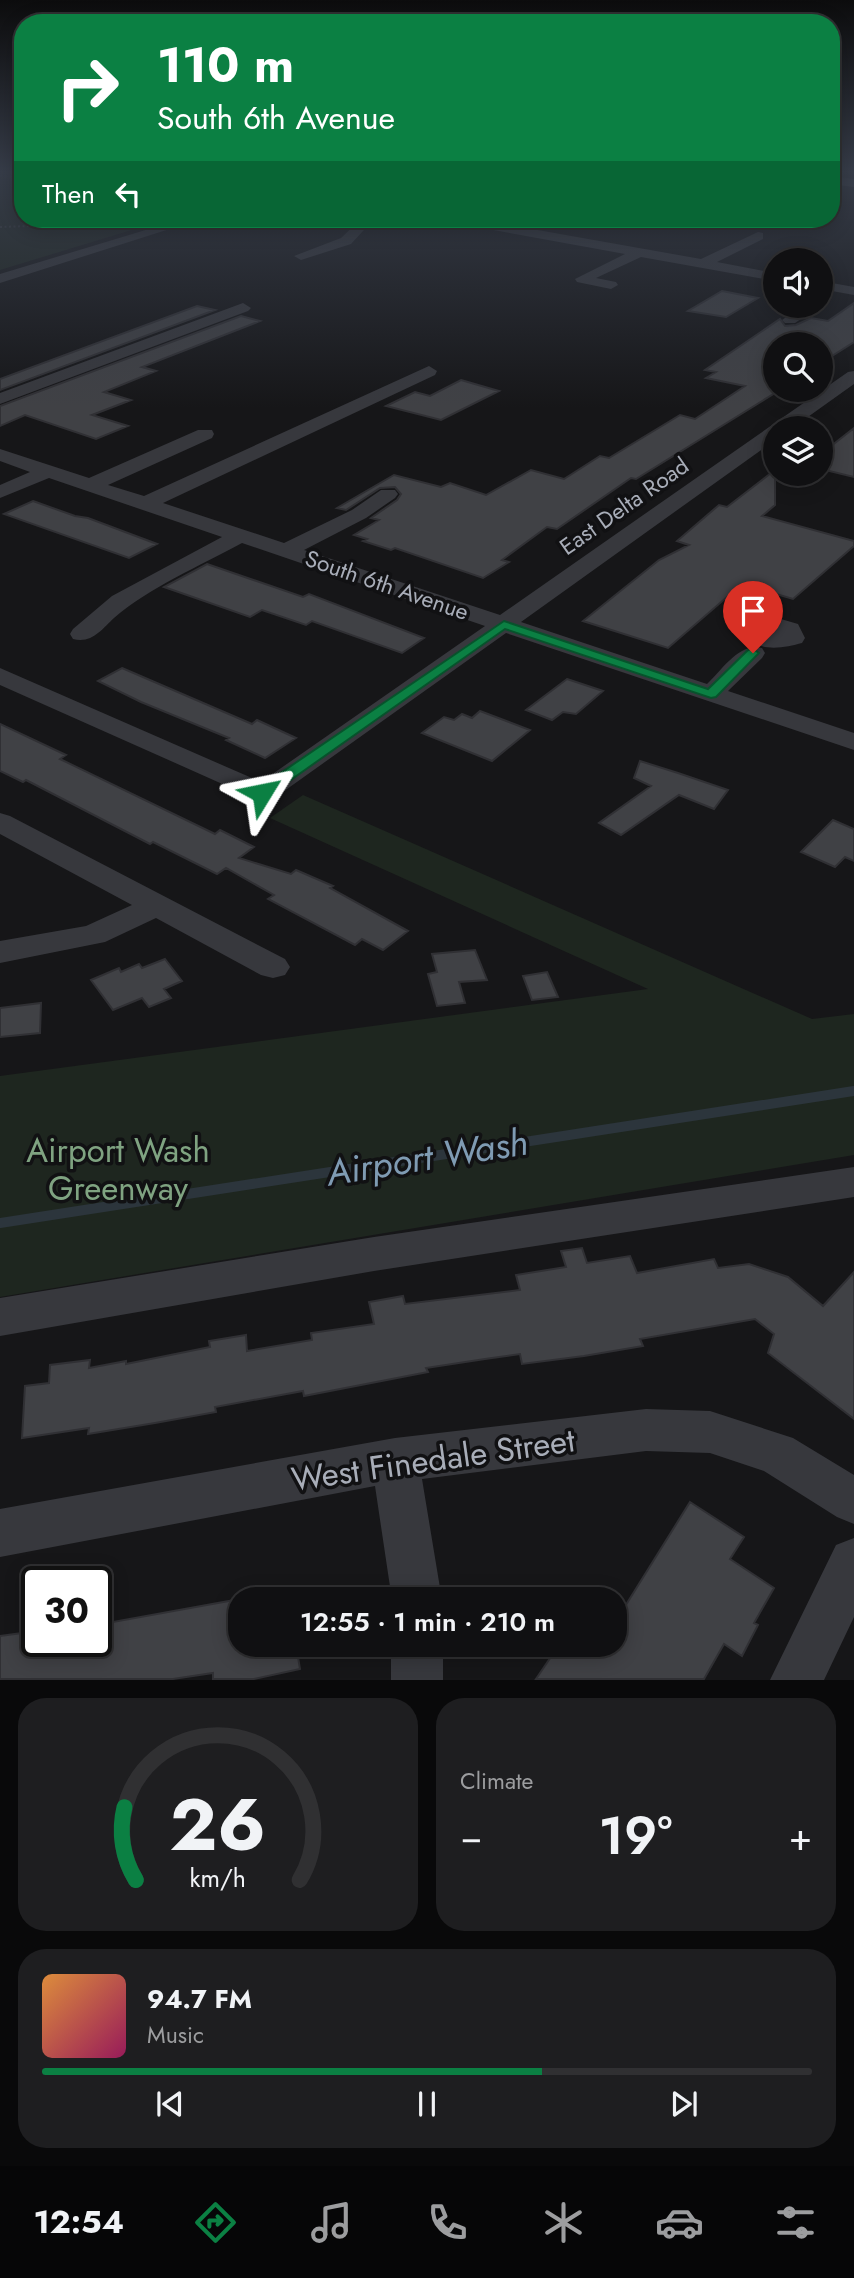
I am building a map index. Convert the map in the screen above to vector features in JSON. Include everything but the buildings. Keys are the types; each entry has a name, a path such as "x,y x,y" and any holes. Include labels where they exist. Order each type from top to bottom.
{"street":[{"path":"0,279 90,251"},
{"path":"301,256 314,251"},
{"path":"703,264 728,251"},
{"path":"611,285 582,279 640,252 763,275"},
{"path":"0,399 243,308"},
{"path":"144,504 429,371"},
{"name":"East Delta Road","path":"797,416 854,376"},
{"path":"90,485 205,434"},
{"name":"East Delta Road","path":"0,676 262,793 763,440"},
{"name":"South 6th Avenue","path":"0,455 854,742"},
{"path":"0,492 48,471"},
{"path":"285,551 359,514 388,494"},
{"path":"82,634 120,601 240,536"},
{"path":"711,694 757,649"},
{"path":"0,822 274,967"},
{"path":"0,952 94,935 158,905"},
{"path":"0,1317 374,1254 854,1182"},
{"name":"West Finedale Street","path":"0,1533 395,1460 646,1430 710,1432 777,1454 854,1501"},
{"path":"395,1460 415,1587"},
{"path":"796,1679 854,1563"},
{"path":"417,1657 417,1679"}],"green space":[{"path":"0,251 61,251 0,270"},
{"name":"Airport Wash Greenway","path":"303,795 812,1019 854,1014 854,1155 0,1297 0,1076 648,989 270,818"}],"waterway":[{"name":"Airport Wash","path":"0,1223 854,1091"}],"route":[{"path":"262,793 504,624 711,694 753,653"}]}
